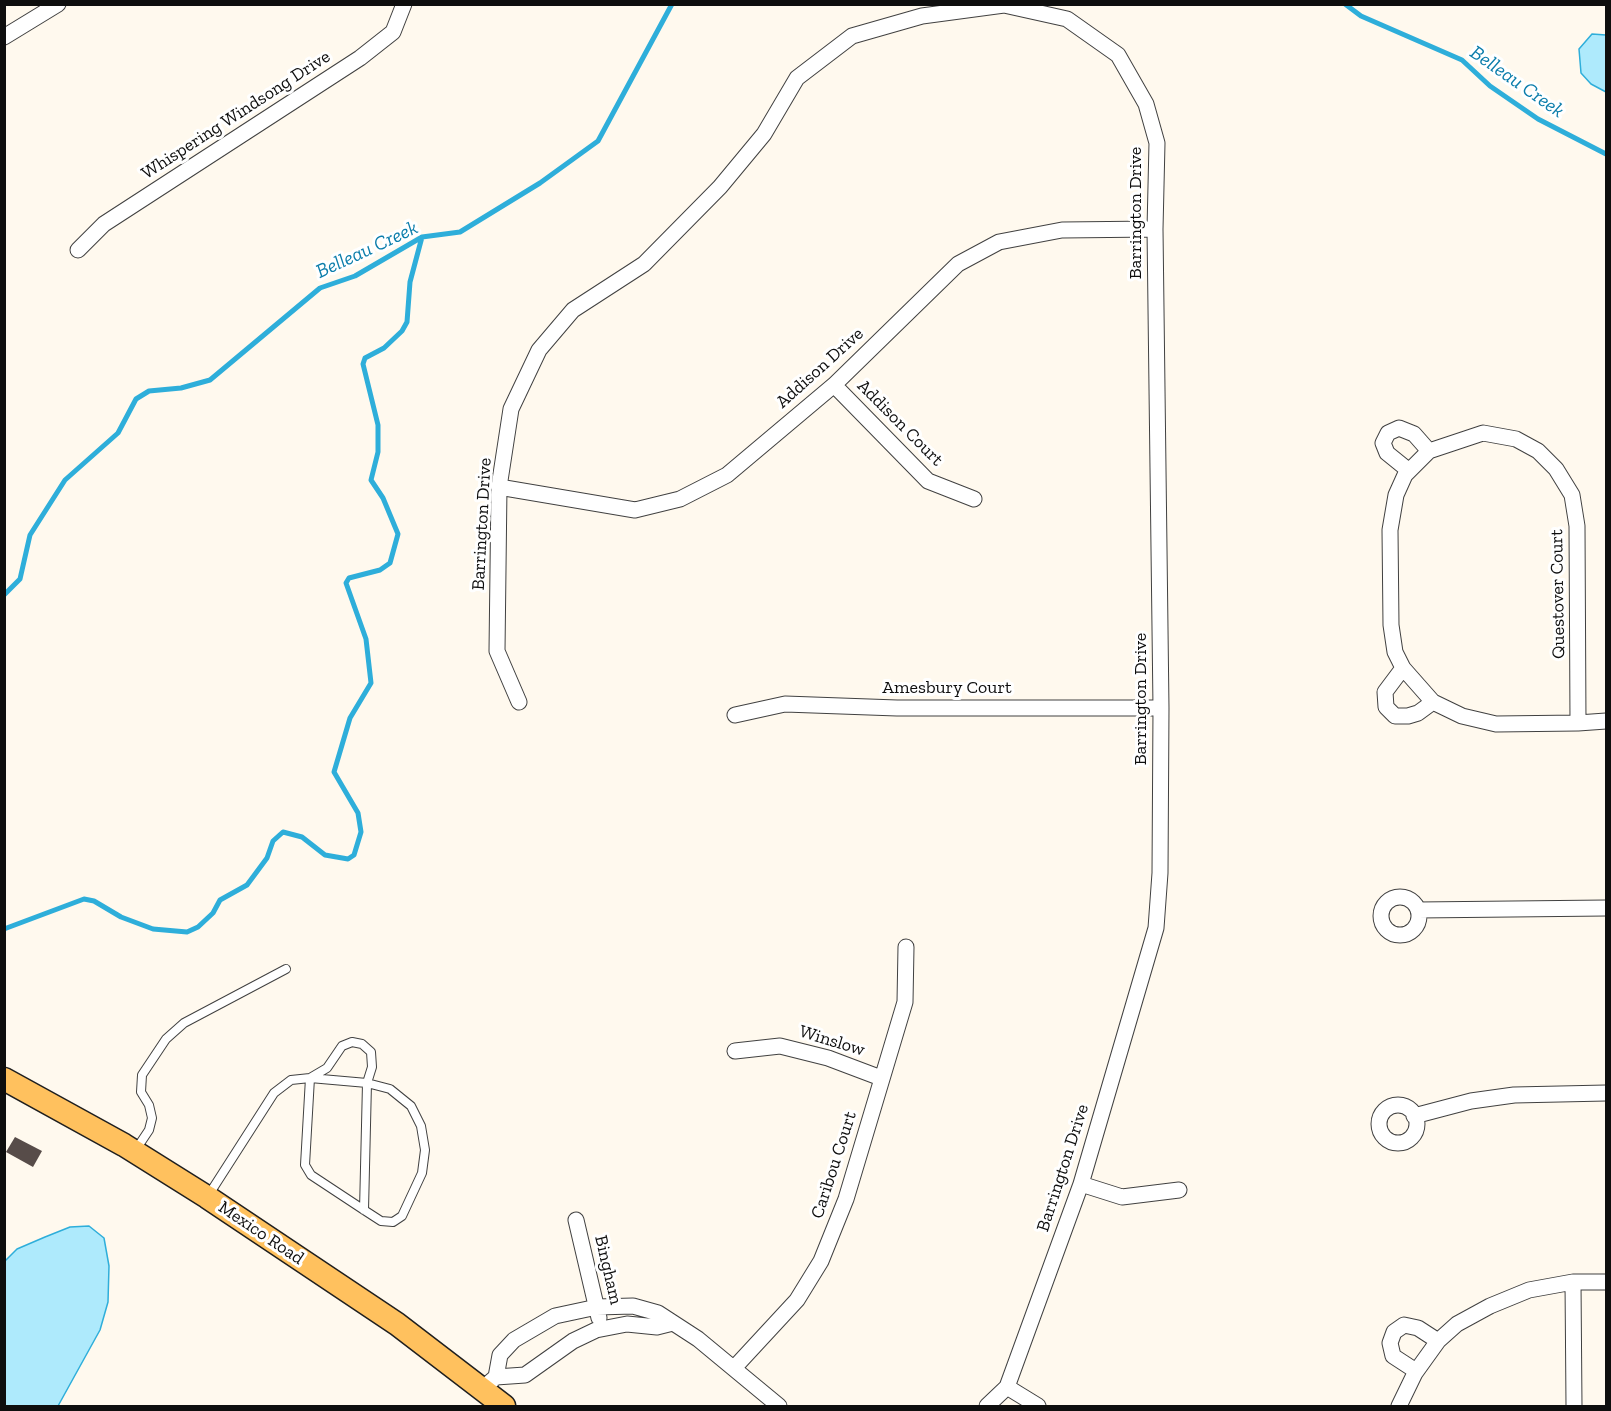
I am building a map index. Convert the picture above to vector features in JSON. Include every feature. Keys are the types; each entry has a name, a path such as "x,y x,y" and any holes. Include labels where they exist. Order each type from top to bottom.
{"main road":[{"name":"Mexico Road","path":"4,1079 134,1152 207,1197 490,1383 504,1407"}],"street":[{"path":"4,37 58,4"},
{"name":"Whispering Windsong Drive","path":"78,250 104,224 360,58 393,32 404,4"},
{"name":"Barrington Drive","path":"519,702 497,651 499,487 511,409 539,350 573,310 644,264 720,187 764,134 797,78 852,36 922,16 1004,5 1067,19 1118,55 1146,104 1157,143 1155,230 1161,708 1160,873 1156,928 1081,1184 1007,1387 987,1407"},
{"name":"Addison Drive","path":"499,487 635,510 680,499 727,475 834,385 958,264 999,242 1062,230 1155,230"},
{"name":"Addison Court","path":"834,385 928,481 974,498"},
{"path":"1408,470 1387,453 1383,443 1388,433 1399,428 1414,434 1429,451 1408,470 1396,495 1390,530 1391,625 1395,652 1403,668 1433,702 1462,716 1496,724 1606,722"},
{"name":"Questover Court","path":"1429,451 1483,433 1516,439 1538,451 1556,468 1572,495 1577,526 1578,723"},
{"path":"1403,668 1385,692 1386,707 1395,716 1408,716 1418,713 1433,702"},
{"name":"Amesbury Court","path":"735,715 785,704 897,708 1161,708"},
{"path":"1418,910 1606,908"},
{"name":"Caribou Court","path":"735,1367 797,1300 821,1261 846,1198 905,1002 906,947"},
{"name":"Winslow","path":"735,1051 780,1046 828,1058 881,1078"},
{"path":"1414,1116 1471,1101 1514,1095 1606,1093"},
{"path":"1081,1184 1122,1197 1179,1190"},
{"name":"Bingham","path":"576,1220 601,1330"},
{"path":"1573,1282 1574,1407"},
{"path":"1399,1407 1416,1371 1438,1341 1458,1324 1490,1306 1529,1290 1573,1282 1606,1282"},
{"path":"490,1383 500,1355 514,1340 555,1316 597,1307 633,1306 658,1313 673,1323 735,1367 779,1407"},
{"path":"490,1383 525,1375 573,1341 601,1330 627,1324 657,1327 673,1323"},
{"path":"1416,1371 1393,1356 1390,1343 1394,1332 1404,1325 1418,1328 1438,1341"},
{"path":"1007,1387 1038,1407"}],"lane":[{"path":"134,1152 148,1130 152,1118 149,1105 141,1092 142,1075 166,1039 192,1018 286,969"},
{"path":"310,1078 327,1068 342,1046 352,1042 362,1044 371,1053 372,1067 367,1083 364,1210"},
{"path":"207,1197 274,1093 291,1080 310,1078 367,1083 390,1089 411,1106 421,1126 425,1150 422,1173 402,1216 393,1222 381,1221 311,1175 306,1165 310,1078"}],"water":[{"path":"1592,34 1606,35 1606,92 1591,84 1581,73 1579,49"},
{"path":"89,1226 104,1238 109,1266 108,1302 100,1330 58,1406 5,1406 5,1261 17,1249 45,1237 70,1227"}],"building":[{"path":"15,1137 42,1151 33,1167 6,1152"}],"waterway":[{"name":"Belleau Creek","path":"4,595 20,579 30,535 65,480 118,433 136,399 149,391 181,388 210,380 320,288 355,276 422,237 460,232 540,183 598,141 672,4"},
{"name":"Belleau Creek","path":"1345,4 1361,16 1462,60 1490,86 1538,119 1606,154"},
{"path":"4,929 84,899 94,901 121,917 153,929 187,932 198,927 213,913 220,900 247,885 267,858 273,841 283,832 302,837 325,855 348,859 354,855 361,832 358,813 334,772 350,718 371,683 366,639 346,583 349,578 380,570 390,563 398,534 383,498 371,480 378,452 378,425 363,364 365,358 384,348 402,331 407,322 410,282 422,237"}]}
